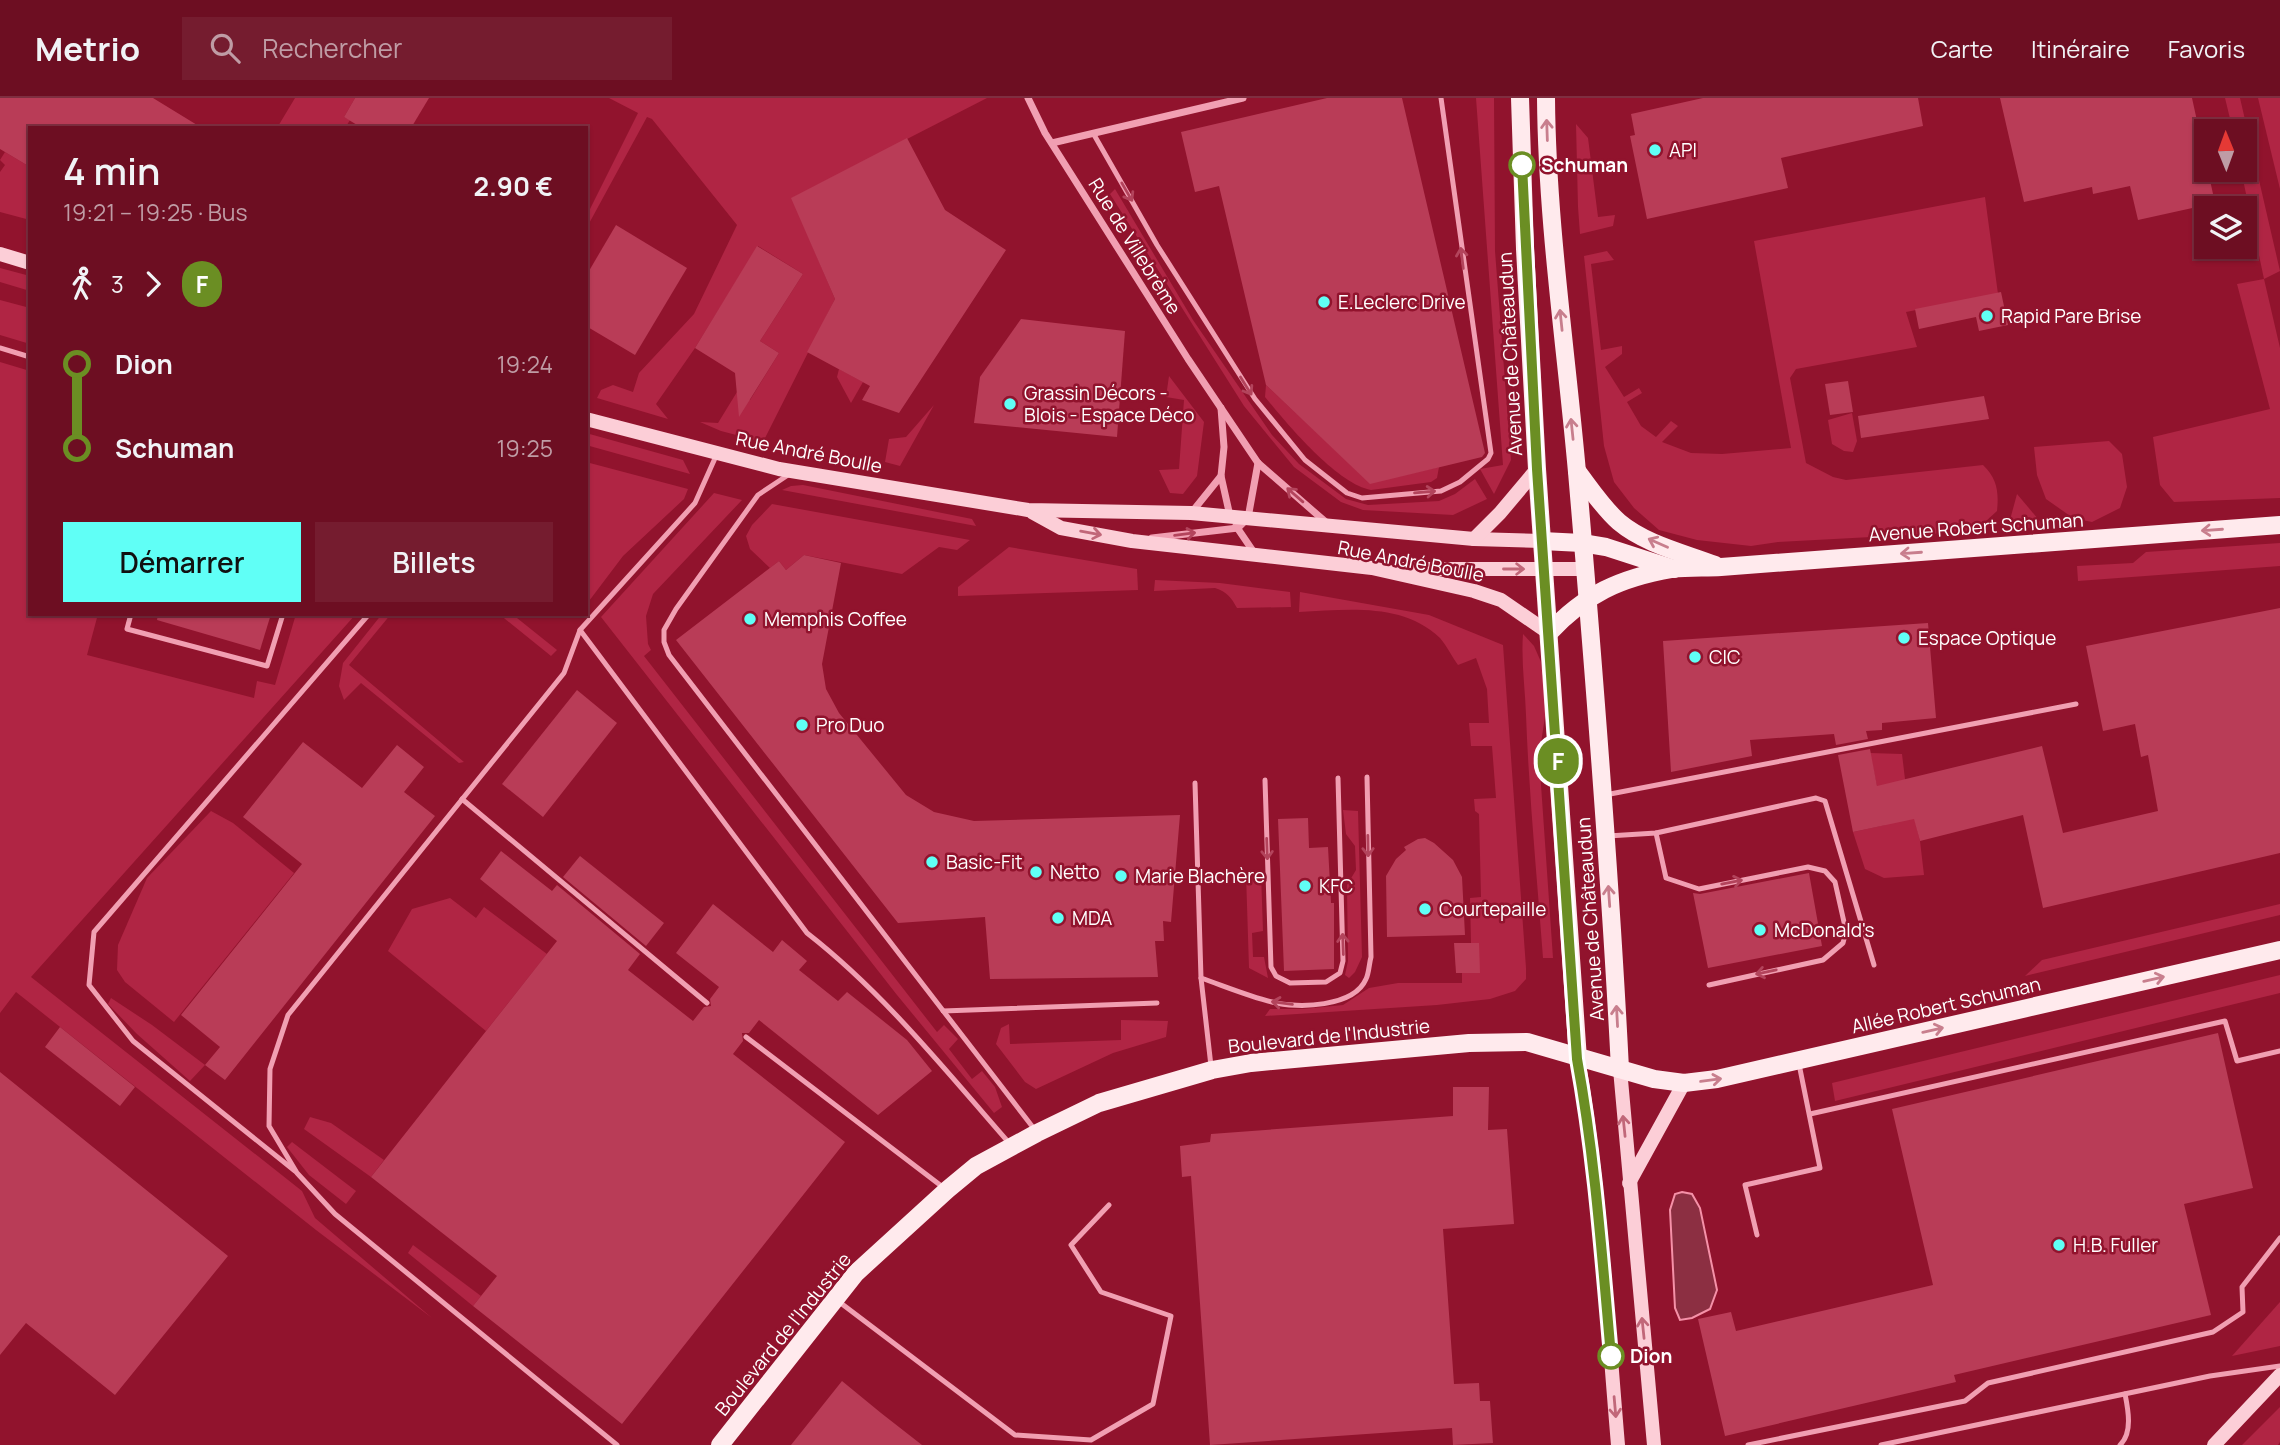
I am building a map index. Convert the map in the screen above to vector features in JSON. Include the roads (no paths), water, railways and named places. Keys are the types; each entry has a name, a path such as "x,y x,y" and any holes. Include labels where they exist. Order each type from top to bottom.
{"main road":[{"name":"Avenue de Châteaudun","path":"1520,98 1537,469 1577,1059"},
{"name":"Avenue de Châteaudun","path":"1546,98 1553,247 1582,543 1620,1069"},
{"path":"1576,471 1611,514 1627,527 1656,543 1721,567"},
{"name":"Avenue Robert Schuman","path":"1549,633 1567,613 1586,598 1622,581 1674,569 2280,525"},
{"name":"Avenue Robert Schuman","path":"1542,541 1582,543 1618,550 1674,569"},
{"name":"Allée Robert Schuman","path":"1620,1069 1654,1079 1684,1083 1717,1079 2280,950"},
{"name":"Boulevard de l'Industrie","path":"720,1445 856,1273 947,1190 976,1166 1099,1104 1212,1070 1251,1062 1469,1043 1527,1042 1577,1059 1620,1069"}],"street":[{"name":"Rue de Villebrème","path":"1028,98 1052,143 1258,463 1331,527"},
{"path":"1052,143 1244,98"},
{"path":"0,254 28,262"},
{"name":"Rue de Villebrème","path":"1221,408 1224,447 1221,475 1239,521"},
{"name":"Rue André Boulle","path":"588,420 793,472 1028,510 1191,513 1239,521 1474,539 1542,541"},
{"path":"1256,555 1239,521 1258,463"},
{"path":"1474,539 1537,469"},
{"path":"1191,513 1221,475"},
{"name":"Rue André Boulle","path":"1028,510 1061,528 1132,541 1372,569 1474,591 1501,600 1549,633"},
{"name":"Rue André Boulle","path":"1132,541 1239,521"},
{"path":"1372,569 1584,569"},
{"name":"Avenue de Châteaudun","path":"1577,1059 1588,1118 1596,1193 1618,1445"},
{"name":"Avenue de Châteaudun","path":"1620,1069 1654,1445"},
{"path":"1629,1184 1684,1083"},
{"path":"2214,1445 2280,1375"}],"lane":[{"path":"1093,133 1157,245 1255,399 1305,460 1347,493 1362,498 1441,491 1460,482 1488,459 1491,453 1441,98"},
{"path":"0,348 28,356"},
{"path":"297,1173 269,1126 270,1069 288,1015 564,673 580,630 695,503 717,453"},
{"path":"793,472 758,495 676,609 664,630 664,642 669,655 1037,1133"},
{"path":"130,616 127,629 267,666 282,616"},
{"path":"367,616 94,932 89,985 133,1041 297,1173 335,1214 617,1445"},
{"path":"580,630 807,933 836,956 923,1044 1012,1147"},
{"path":"1602,795 2076,704"},
{"path":"1200,978 1274,1003 1306,1005 1335,1002 1356,992 1366,979 1371,957 1367,777"},
{"path":"1265,780 1271,967 1276,976 1290,983 1326,982 1340,973 1343,961 1338,778"},
{"path":"1195,783 1200,978 1212,1070"},
{"path":"1605,836 1656,833 1816,798 1825,801 1874,965"},
{"path":"462,799 707,1003"},
{"path":"1656,833 1666,878 1699,889 1808,867 1825,872 1835,882 1846,931 1843,943 1823,960 1709,985"},
{"path":"943,1011 1157,1003"},
{"path":"1810,1114 2225,1021 2237,1061 2280,1051"},
{"path":"746,1037 947,1190"},
{"path":"1757,1235 1745,1185 1820,1167 1799,1060"},
{"path":"835,1299 1015,1435 1091,1440 1153,1404 1171,1316 1101,1292 1072,1245 1109,1205"},
{"path":"1748,1445 1965,1401 1988,1382 2213,1332 2243,1312 2242,1287 2280,1238"},
{"path":"1881,1445 2210,1376 2280,1366"},
{"path":"2120,1445 2124,1441 2129,1418 2125,1394"}],"place":[{"name":"API","path":"1655,150"},
{"name":"Schuman","path":"1522,165"},
{"name":"E.Leclerc Drive","path":"1324,302"},
{"name":"Rapid Pare Brise","path":"1987,316"},
{"name":"Grassin Décors - Blois - Espace Déco","path":"1010,404"},
{"name":"Memphis Coffee","path":"750,619"},
{"name":"Espace Optique","path":"1904,638"},
{"name":"CIC","path":"1695,657"},
{"name":"Pro Duo","path":"802,725"},
{"name":"Basic-Fit","path":"932,862"},
{"name":"Netto","path":"1036,872"},
{"name":"Marie Blachère","path":"1121,876"},
{"name":"KFC","path":"1305,886"},
{"name":"Courtepaille","path":"1425,909"},
{"name":"MDA","path":"1058,918"},
{"name":"McDonald's","path":"1760,930"},
{"name":"H.B. Fuller","path":"2059,1245"},
{"name":"Dion","path":"1611,1356"}]}
